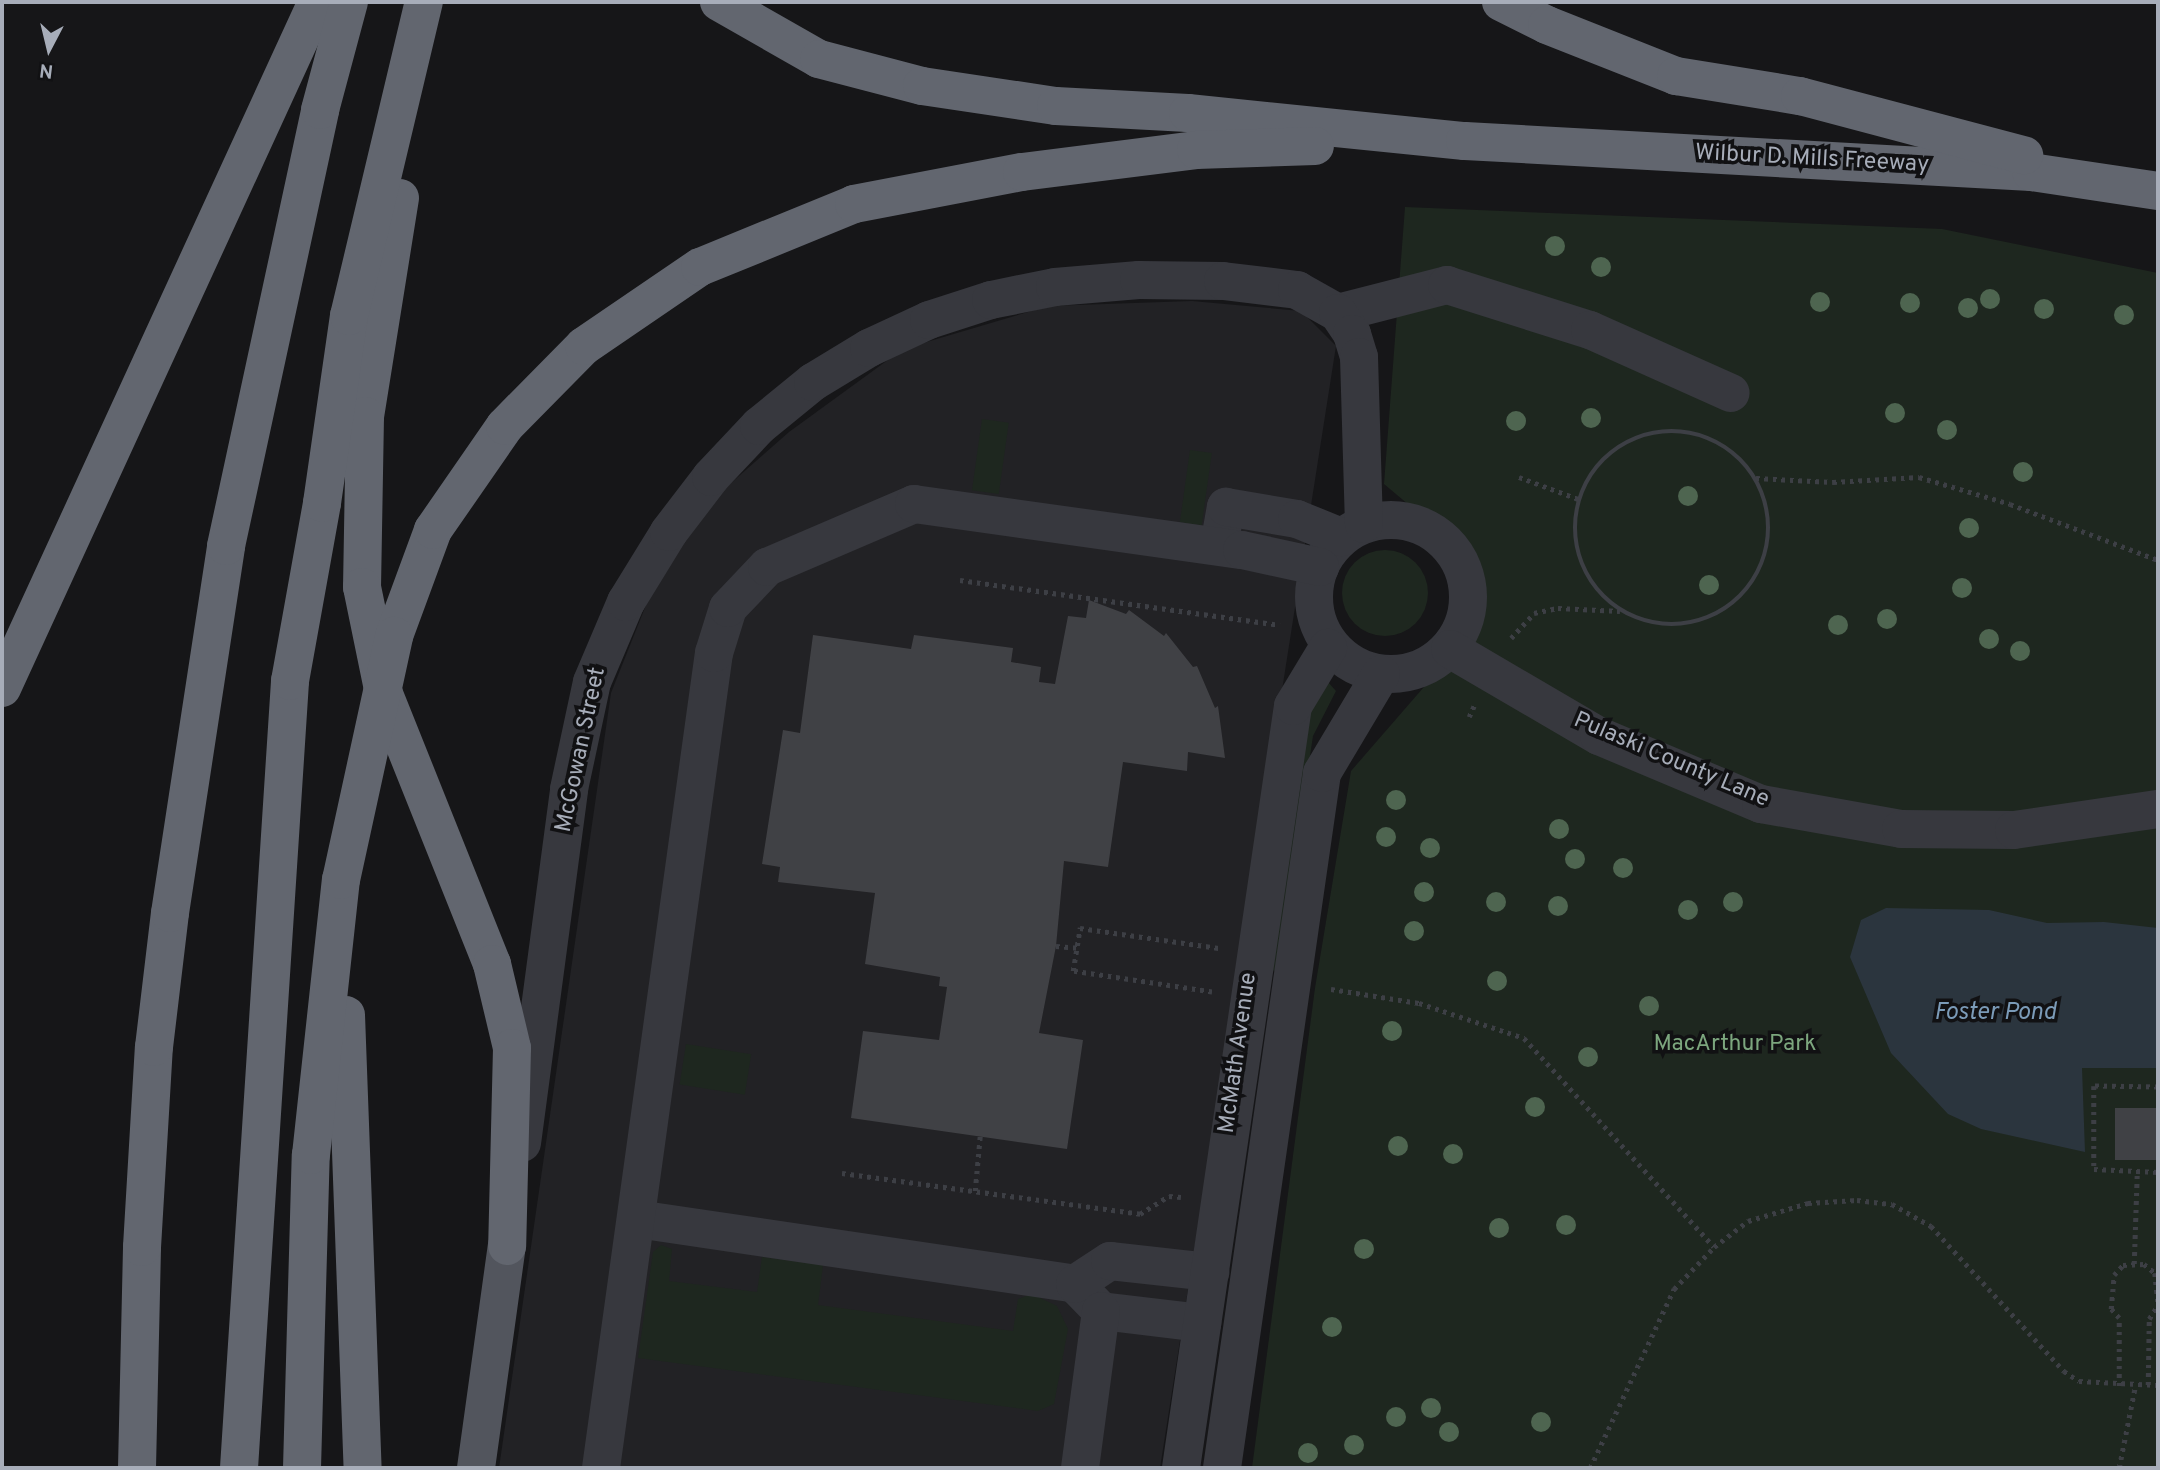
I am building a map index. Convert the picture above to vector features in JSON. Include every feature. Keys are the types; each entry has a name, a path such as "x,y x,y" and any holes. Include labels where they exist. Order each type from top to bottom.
{"highway":[{"path":"2,688 317,2"},
{"path":"138,1468 142,1247 153,1061 170,913 226,546 314,136 349,2"},
{"path":"239,1468 290,681 323,503 349,316 424,2"},
{"path":"432,2 365,416 362,587 384,694 492,964 512,1048 507,1245"},
{"path":"719,2 761,29 818,59 922,86 1056,106 1188,113 1465,141"},
{"path":"1502,2 1547,25 1676,76 1800,96 2158,190"},
{"path":"302,1468 311,1155 341,880 394,636 433,530 505,426 584,346 700,267 854,204 1022,172 1196,150 1465,141"},
{"name":"Wilbur D. Mills Freeway","path":"1465,141 2031,172 2158,190"},
{"path":"341,880 363,1468"}],"main road":[{"path":"476,1468 507,1245"}],"lane":[{"name":"McGowan Street","path":"507,1245 569,789 592,682 626,602 711,477 759,426 813,382 869,348 929,320 991,300 1055,287 1139,280 1223,281 1297,290 1338,313"},
{"path":"1342,543 1389,519 1415,523 1438,535 1456,554 1467,577 1469,603 1463,627 1450,649 1430,665 1407,674 1381,674 1356,667 1328,648 1314,606 1342,543 1359,357 1352,334 1338,313 1447,285 1590,330 1731,393"},
{"path":"601,1468 714,653 728,608 767,568 914,504 1219,546 1226,507 1297,519 1342,543"},
{"name":"McMath Avenue","path":"1181,1468 1293,706 1328,648"},
{"name":"Pulaski County Lane","path":"1450,649 1599,736 1760,804 1901,829 2014,830 2158,809"},
{"name":"McMath Avenue","path":"1222,1468 1322,773 1381,674"},
{"path":"637,1220 1075,1284 1101,1311 1202,1323"},
{"path":"1075,1284 1110,1261 1210,1272"},
{"path":"1080,1468 1101,1311"}],"path":[{"path":"1666,432 1708,438 1735,454 1756,478 1768,509 1769,541 1760,572 1741,598 1714,616 1683,625 1651,624 1621,611 1596,590 1580,563 1574,531 1578,499 1592,471 1616,448 1644,434 1666,432"},
{"path":"1519,477 1578,499"},
{"path":"1756,478 1833,482 1919,477 2010,504 2158,560"},
{"path":"960,580 1280,625"},
{"path":"1508,642 1534,613 1558,608 1621,611"},
{"path":"1219,993 1073,971 1080,928 1226,949"},
{"path":"1056,946 1077,948"},
{"path":"1292,984 1419,1003 1524,1038 1714,1247"},
{"path":"2158,1087 2094,1086 2094,1169 2158,1172"},
{"path":"975,1191 980,1136"},
{"path":"842,1172 1140,1214 1169,1196 1186,1198"},
{"path":"2134,1264 2137,1173"},
{"path":"1590,1468 1674,1289 1714,1247 1748,1222 1808,1203 1857,1200 1892,1204 1931,1226 2064,1371 2079,1381 2135,1387 2158,1385"},
{"path":"2119,1386 2119,1318 2111,1309 2114,1275 2123,1265 2134,1264 2144,1264 2155,1273 2158,1305 2149,1319 2148,1385"},
{"path":"2119,1468 2135,1387"}],"shaded area":[{"path":"1192,301 1301,311 1336,346 1160,1468 499,1468 611,693 648,600 706,505 789,432 903,349 1048,306"}],"green space":[{"name":"MacArthur Park","path":"1405,207 1942,229 2158,273 2158,1468 1252,1468 1315,988 1351,771 1476,627 1470,569 1451,529 1428,521 1384,484"},
{"path":"982,419 1009,423 999,494 972,490"},
{"path":"1190,450 1212,453 1202,525 1180,522"},
{"path":"1385,550 1409,557 1421,569 1428,593 1421,617 1409,629 1385,636 1361,629 1349,617 1342,593 1349,569 1361,557"},
{"path":"1328,682 1336,691 1313,736 1277,971 1264,969 1302,717"},
{"path":"686,1044 751,1054 745,1095 680,1084"},
{"path":"661,1245 672,1249 669,1281 757,1292 762,1257 823,1265 818,1305 1013,1331 1018,1299 1032,1294 1057,1306 1068,1329 1054,1404 1038,1411 638,1358 653,1252"}],"water":[{"name":"Foster Pond","path":"1886,908 1989,910 2047,923 2104,922 2158,928 2158,1068 2082,1068 2085,1152 1981,1129 1948,1114 1891,1053 1850,957 1861,920"}],"building":[{"path":"1089,600 1126,614 1129,610 1164,636 1166,633 1193,667 1197,666 1215,708 1218,706 1225,758 1188,752 1187,771 1123,762 1108,867 1064,861 1056,946 1039,1033 1083,1040 1067,1149 851,1118 863,1031 939,1040 947,987 939,986 940,977 865,964 875,893 778,882 780,867 762,864 783,730 800,733 813,635 911,649 914,635 1013,648 1011,662 1041,667 1039,682 1055,684 1068,616 1086,618"},
{"path":"2115,1108 2158,1108 2158,1160 2115,1160"}]}
